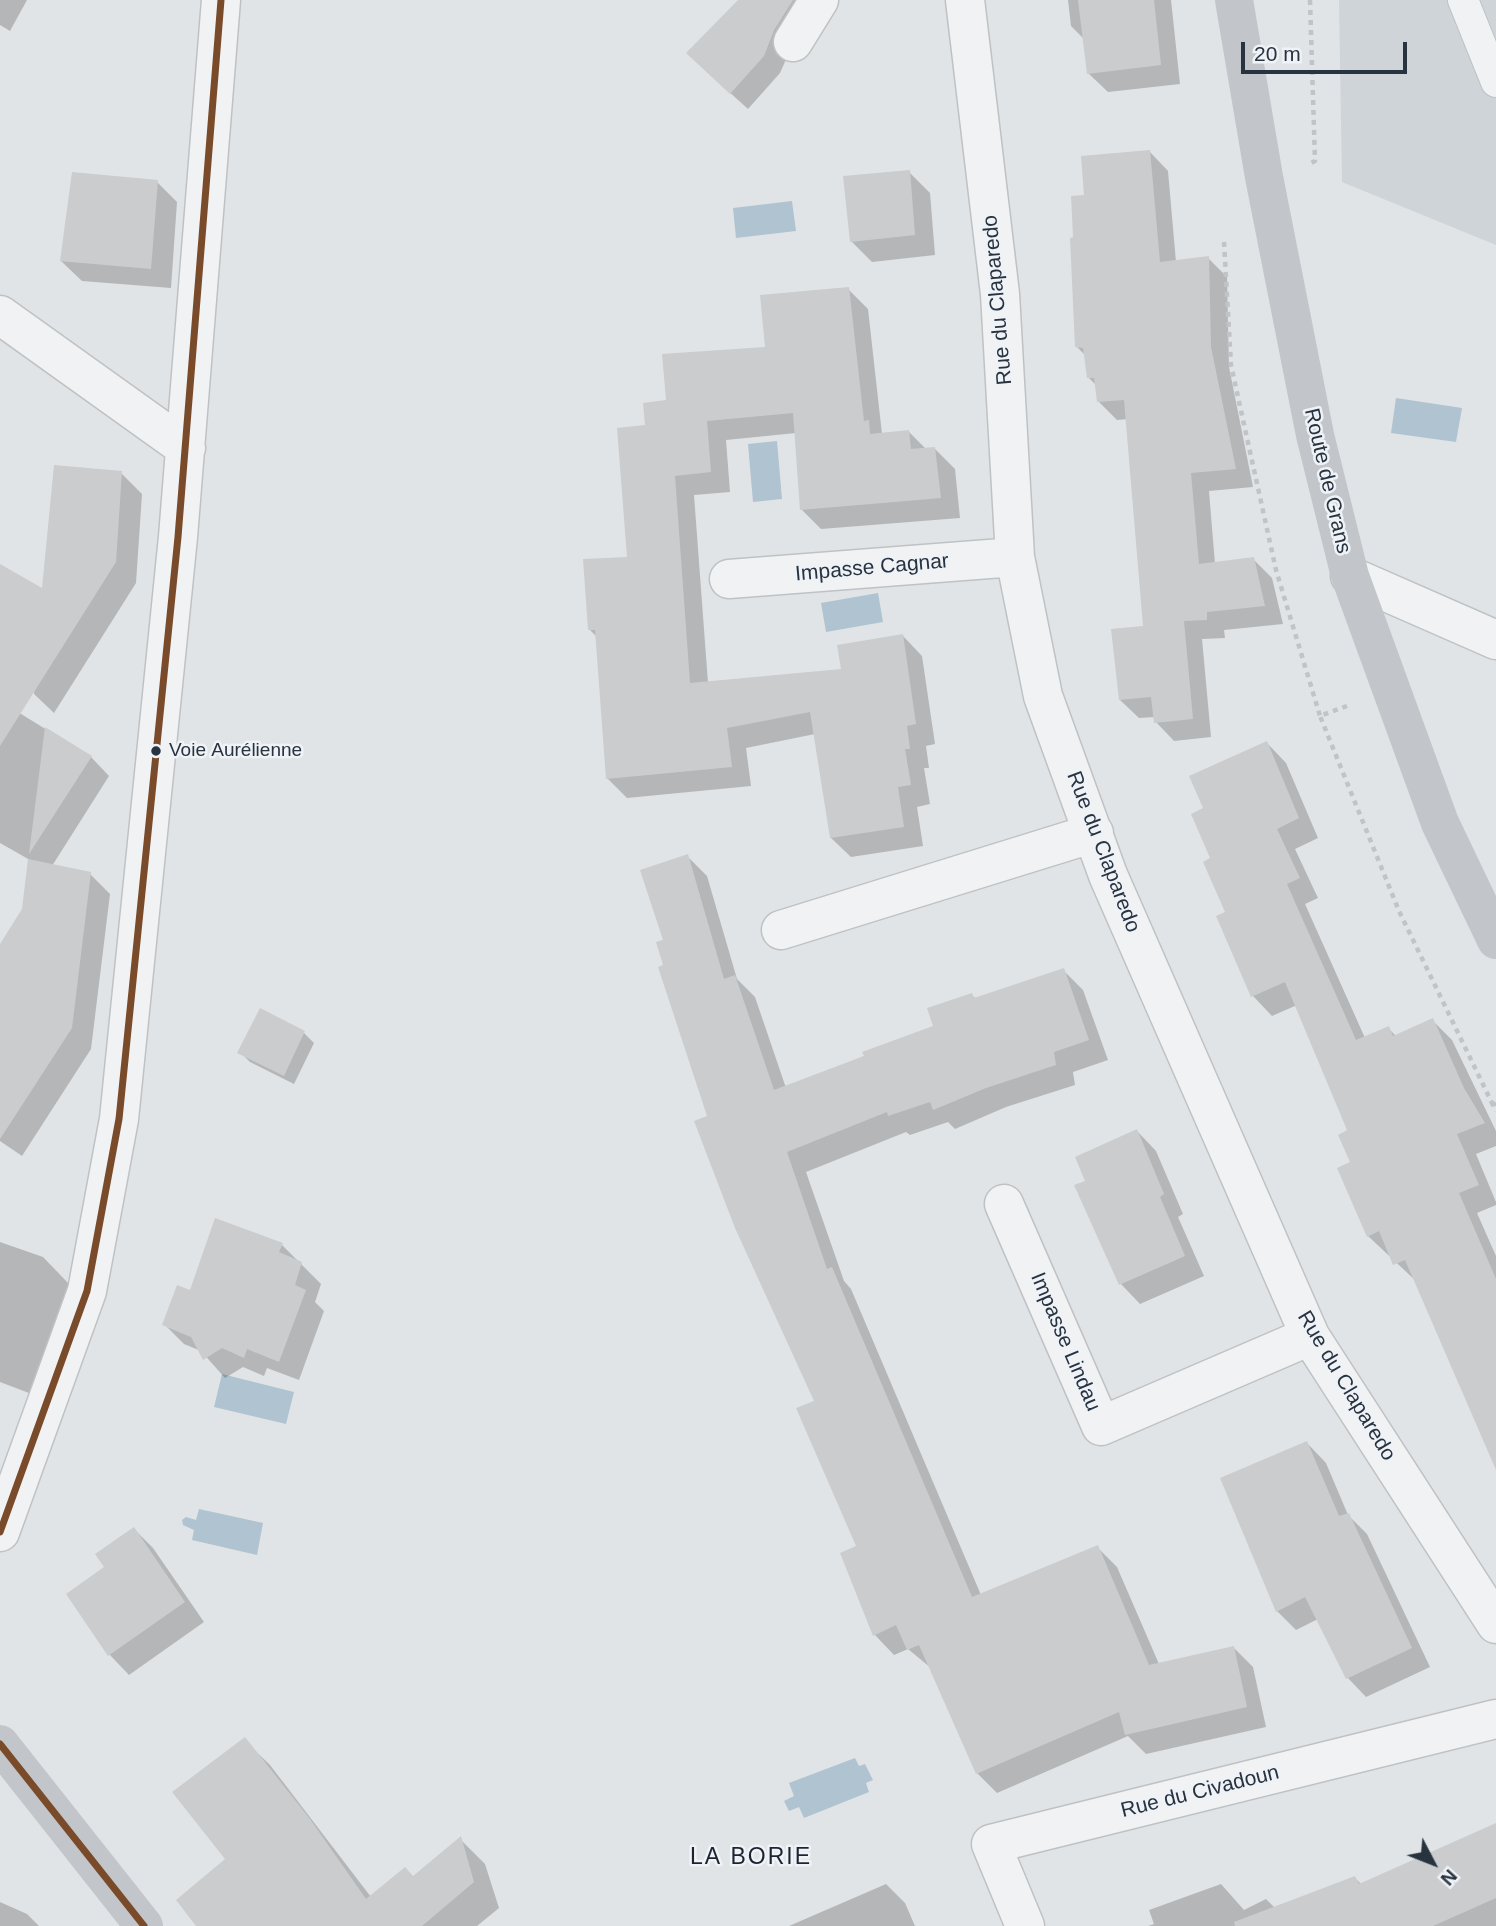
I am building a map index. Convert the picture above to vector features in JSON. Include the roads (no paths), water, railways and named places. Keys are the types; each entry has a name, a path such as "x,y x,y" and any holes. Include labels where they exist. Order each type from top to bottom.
{"street":[{"path":"0,1532 87,1291 119,1119 186,448 221,0"},
{"path":"793,42 819,0"},
{"name":"Rue du Claparedo","path":"965,0 1000,294 1015,557 1043,696 1108,875 1310,1336 1496,1624"},
{"name":"Route de Grans","path":"1234,0 1264,177 1315,435 1350,576 1440,822 1496,940"},
{"path":"0,315 186,448"},
{"name":"Impasse Cagnar","path":"729,579 1015,557"},
{"path":"1350,576 1496,640"},
{"path":"780,930 1094,833"},
{"name":"Impasse Lindau","path":"1004,1204 1101,1426 1310,1336"},
{"name":"Rue du Civadoun","path":"1024,1926 990,1844 1496,1719"},
{"path":"0,1744 144,1926"}],"lane":[{"path":"1463,0 1496,82"}],"water":[{"path":"792,201 796,231 736,238 733,208"},
{"path":"1396,398 1462,408 1456,442 1391,433"},
{"path":"777,441 782,499 753,502 748,444"},
{"path":"878,593 883,622 826,632 821,603"},
{"path":"222,1374 294,1392 286,1424 214,1407"},
{"path":"199,1509 263,1523 257,1555 192,1540 194,1530 183,1525 182,1520 186,1517 196,1520"},
{"path":"855,1758 859,1766 865,1764 873,1780 866,1783 869,1792 804,1818 799,1807 789,1811 784,1801 794,1796 789,1783"}],"place":[{"name":"Voie Aurélienne","path":"156,751"}],"district":[{"name":"LA BORIE","path":"751,1858"}]}
